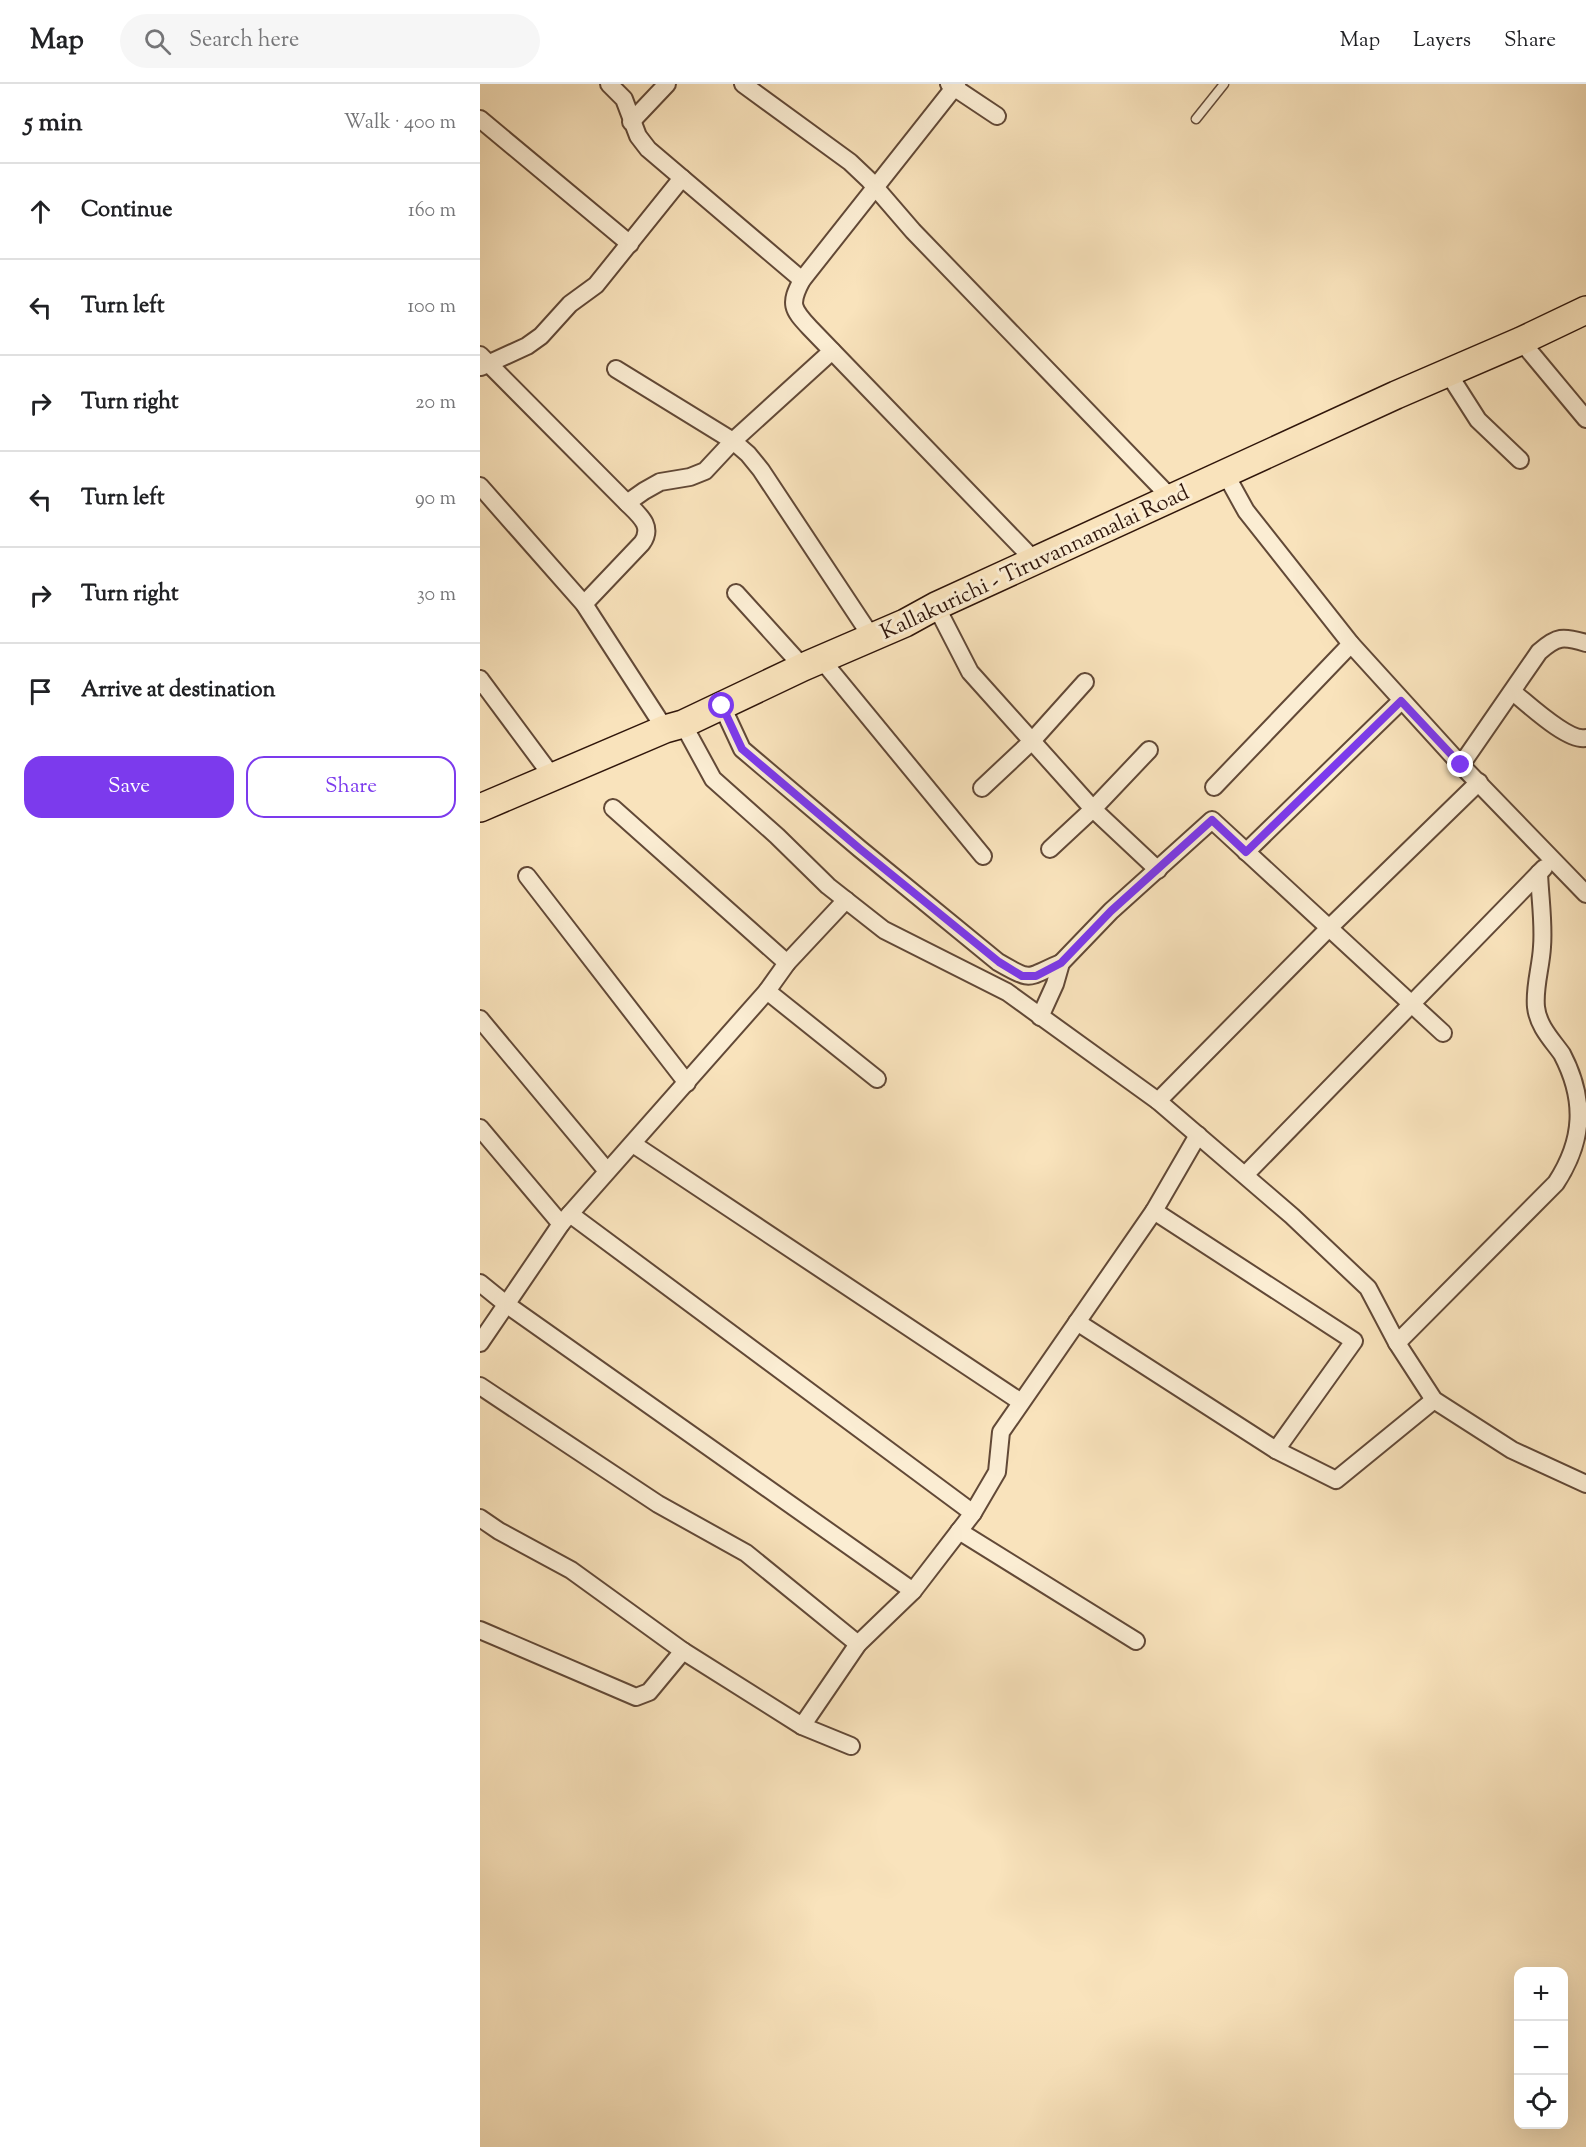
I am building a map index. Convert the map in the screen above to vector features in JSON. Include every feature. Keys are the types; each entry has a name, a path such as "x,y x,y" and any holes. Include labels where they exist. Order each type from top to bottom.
{"highway":[{"name":"Kallakurichi - Tiruvannamalai Road","path":"480,808 722,706 1226,473 1584,313"}],"street":[{"path":"609,84 624,99 631,122 648,149 802,280"},
{"path":"631,122 667,84"},
{"path":"742,84 850,162 913,231 1172,498"},
{"path":"997,116 953,85 802,280 793,301 795,313 1035,561"},
{"path":"480,119 630,244"},
{"path":"584,604 638,548 647,536 647,529 644,522 627,503 482,362 527,346 541,336 570,304 604,277 682,178"},
{"path":"1521,341 1586,419"},
{"path":"627,503 660,482 690,477 705,471 733,441 831,351"},
{"path":"616,369 733,441 748,454 761,470 871,636"},
{"path":"1448,373 1478,420 1520,460"},
{"path":"1226,473 1246,511 1351,644 1461,765 1586,894"},
{"path":"480,486 584,604 712,779 777,836 828,886 884,930 1007,992 1158,1101 1292,1215 1368,1288 1397,1343 1434,1400 1512,1450 1586,1484"},
{"path":"736,593 812,663 983,856"},
{"path":"936,606 969,672 1093,809 1158,870"},
{"path":"1461,765 1539,652 1561,638 1586,643"},
{"path":"1214,787 1351,644"},
{"path":"480,679 552,776"},
{"path":"982,788 1032,741 1085,682"},
{"path":"1513,692 1569,735 1580,740 1586,738"},
{"path":"1246,852 1401,701"},
{"path":"722,706 742,749 999,962 1022,976 1036,976 1061,963 1111,911 1212,820 1443,1033"},
{"path":"1050,849 1093,809 1149,750"},
{"path":"1158,1101 1329,928 1479,782"},
{"path":"613,808 788,963"},
{"path":"1245,1175 1553,859"},
{"path":"1397,1343 1556,1183 1579,1139 1582,1122 1573,1073 1540,1022 1536,1007 1542,945 1539,873"},
{"path":"527,876 687,1083"},
{"path":"480,1343 566,1219 767,991 788,963 846,900"},
{"path":"1040,1017 1055,984 1061,963"},
{"path":"767,991 877,1079"},
{"path":"480,1019 607,1171"},
{"path":"480,1128 566,1219 973,1513"},
{"path":"802,1726 858,1644 913,1592 973,1513 996,1472 1001,1432 1154,1211 1198,1135"},
{"path":"633,1144 1021,1402"},
{"path":"1154,1211 1354,1341 1276,1450"},
{"path":"480,1283 506,1304 913,1592"},
{"path":"1077,1322 1276,1450 1336,1480 1434,1400"},
{"path":"480,1386 658,1504 746,1553 858,1644"},
{"path":"480,1518 499,1531 571,1570 682,1651 802,1726 851,1746"},
{"path":"959,1531 1136,1641"},
{"path":"480,1630 636,1697 649,1692 682,1651"}],"lane":[{"path":"1196,119 1224,84"}],"route":[{"path":"722,706 742,749 999,962 1022,976 1036,976 1061,963 1111,911 1212,820 1246,852 1401,701 1461,765"}]}
